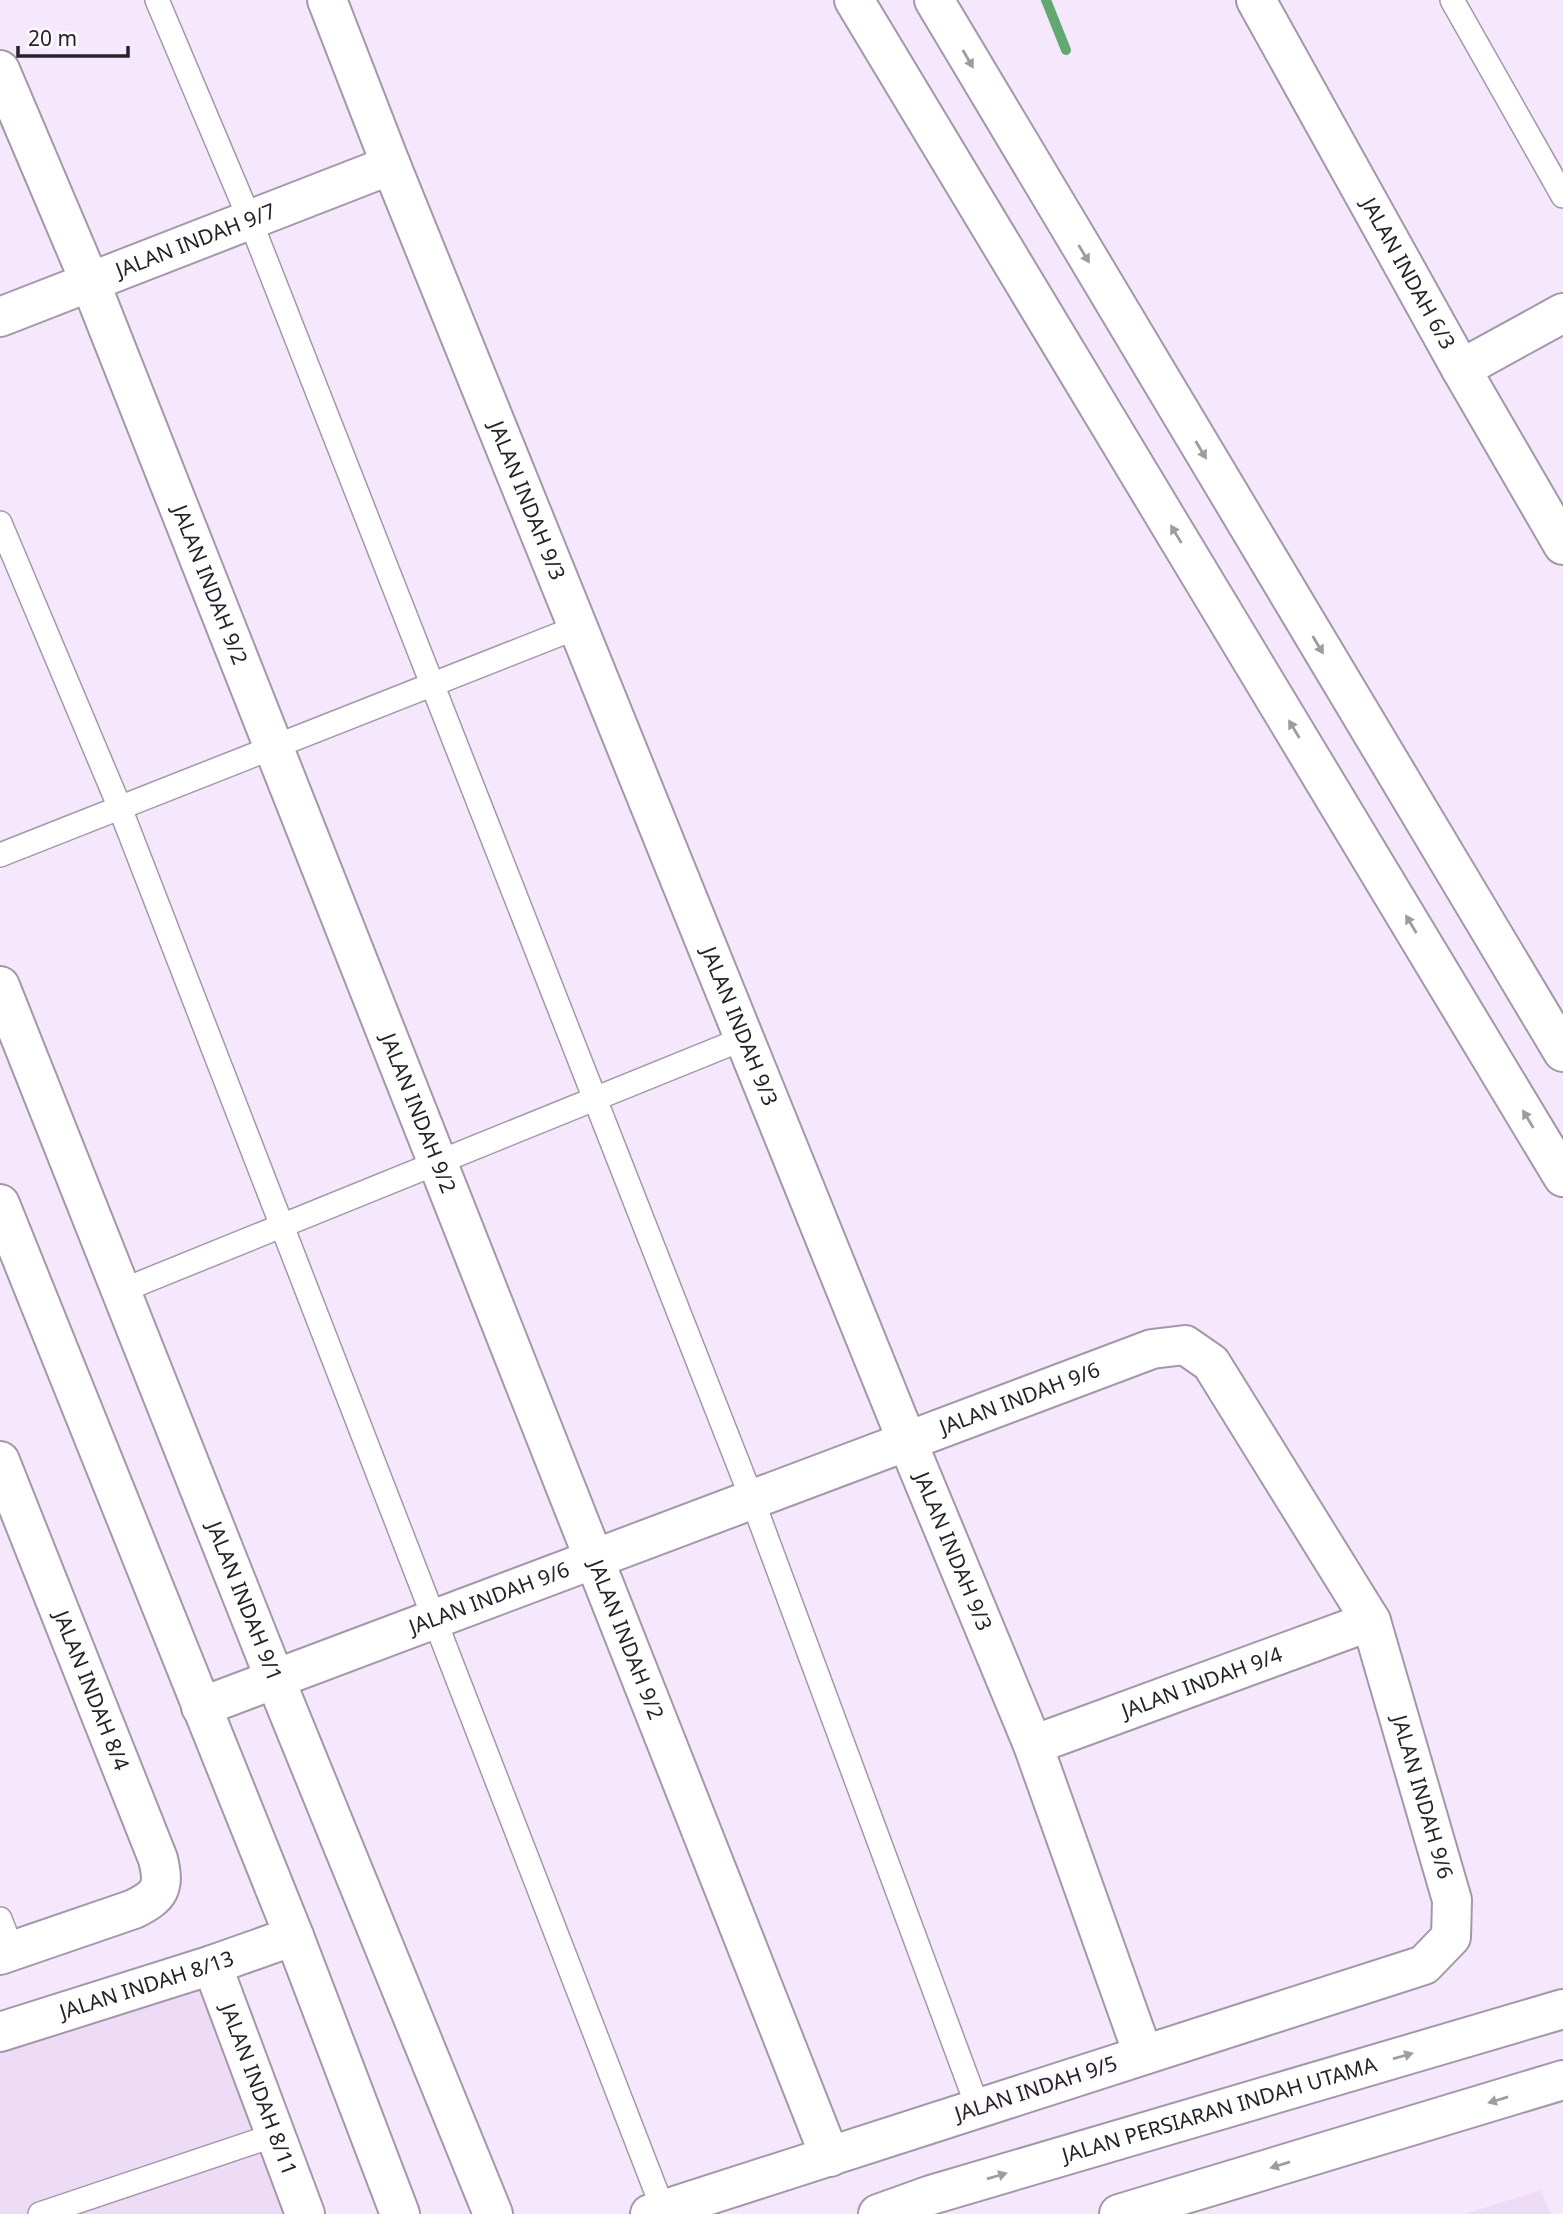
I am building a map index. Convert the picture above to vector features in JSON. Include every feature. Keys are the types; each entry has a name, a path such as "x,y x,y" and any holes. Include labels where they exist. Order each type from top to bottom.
{"main road":[{"name":"JALAN INDAH 9/3","path":"327,0 391,165 907,1441 1033,1745 1143,2054"},
{"path":"854,0 1563,1177"},
{"path":"934,0 1563,1052"},
{"name":"JALAN INDAH 6/3","path":"1256,0 1461,369 1563,545"},
{"name":"JALAN INDAH 9/2","path":"0,70 90,282 830,2157"},
{"name":"JALAN INDAH 9/7","path":"0,317 391,165"},
{"path":"1461,369 1563,313"},
{"name":"JALAN INDAH 9/1","path":"0,986 275,1679 493,2214"},
{"path":"0,1204 294,1936 400,2214"},
{"name":"JALAN INDAH 9/6","path":"201,1707 1152,1349 1185,1345 1211,1363 1371,1621 1452,1900 1451,1937 1424,1965"},
{"name":"JALAN INDAH 8/4","path":"0,1461 158,1860 162,1877 160,1890 151,1901 134,1909 4,1942"},
{"name":"JALAN INDAH 9/4","path":"1033,1745 1371,1621"},
{"name":"JALAN INDAH 8/13","path":"0,2032 212,1965 294,1936"},
{"name":"JALAN INDAH 8/11","path":"212,1965 305,2214"},
{"name":"JALAN INDAH 9/5","path":"656,2212 1424,1965"},
{"name":"JALAN PERSIARAN INDAH UTAMA","path":"878,2214 933,2205 1563,2009"},
{"path":"1119,2214 1563,2080"}],"lane":[{"path":"157,0 250,220 752,1499 978,2108"},
{"path":"1452,0 1563,195"},
{"path":"0,523 120,808 434,1620 656,2212"},
{"path":"0,855 578,627"},
{"path":"121,1291 745,1038"},
{"path":"40,2214 275,2135"}],"shaded area":[{"path":"203,1983 290,2214 0,2214 0,2046"},
{"path":"1541,2190 1551,2214 1465,2214"}],"waterway":[{"path":"1046,0 1066,50"}]}
